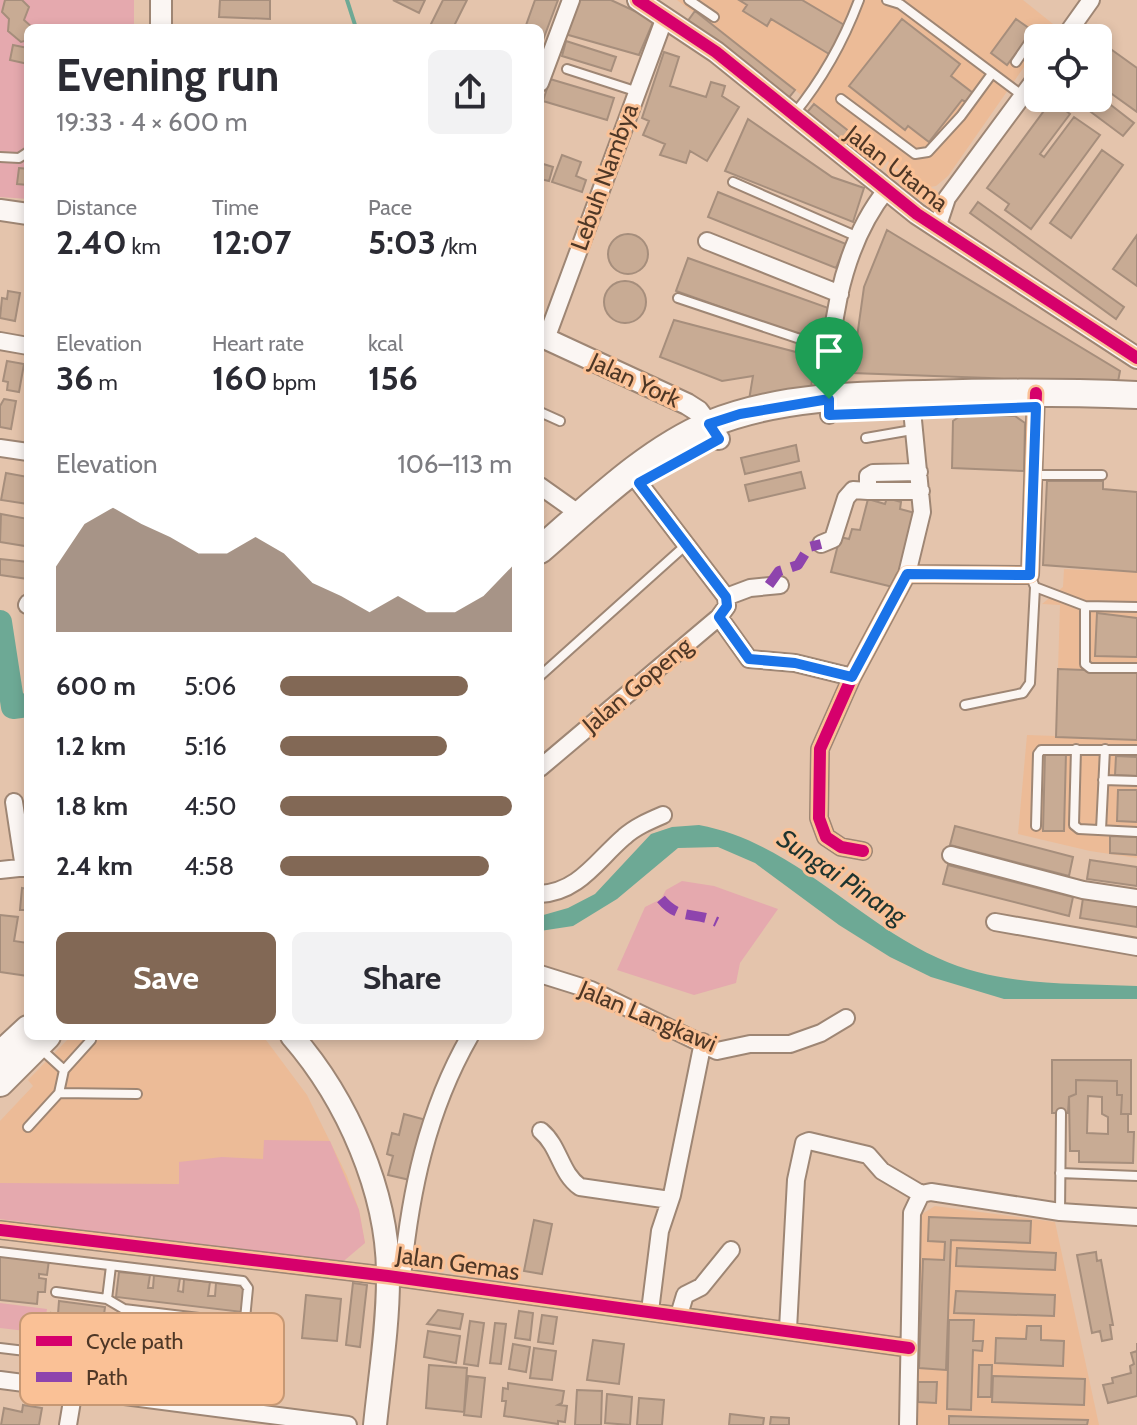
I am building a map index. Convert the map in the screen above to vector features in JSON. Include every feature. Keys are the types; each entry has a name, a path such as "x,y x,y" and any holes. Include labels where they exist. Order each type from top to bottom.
{"main road":[{"path":"544,547 632,473 677,442 714,432 779,422 875,395 1036,400 1137,410"},
{"path":"829,407 912,420 1036,400 1137,395"},
{"path":"544,564 639,483 714,432"},
{"path":"0,1055 31,1040"},
{"path":"0,1083 35,1040"},
{"path":"295,1040 322,1076 359,1145 375,1190 395,1277 375,1425"}],"street":[{"path":"161,0 161,24"},
{"path":"544,72 571,0"},
{"name":"Jalan Utama","path":"638,0 662,10 917,214 1137,358"},
{"path":"1074,24 1091,0"},
{"name":"Lebuh Nambya","path":"544,334 662,10"},
{"path":"937,228 947,198 1023,96"},
{"path":"829,407 831,350 840,294 858,237 875,204 887,189"},
{"path":"917,214 947,198"},
{"path":"0,210 24,213"},
{"path":"707,241 840,294"},
{"name":"Jalan York","path":"544,337 687,404 714,432"},
{"path":"0,341 24,345"},
{"path":"907,574 1032,581 1036,400"},
{"path":"863,851 841,847 826,837 819,818 820,749 852,677 907,574 922,512 912,420"},
{"path":"0,448 24,451"},
{"path":"868,491 868,476 873,473 919,472"},
{"path":"639,483 726,597 727,606 719,617 749,659 795,663 852,677"},
{"path":"544,489 581,515"},
{"path":"821,544 833,539 846,498 853,490 921,491"},
{"path":"726,597 750,588 780,585"},
{"name":"Jalan Gopeng","path":"544,765 719,617"},
{"path":"14,802 24,857"},
{"path":"544,894 553,893 583,878 637,827 663,815"},
{"path":"951,855 1083,890 1137,898"},
{"path":"0,870 24,868"},
{"path":"995,922 1137,947"},
{"name":"Jalan Langkawi","path":"544,975 591,990 717,1051 750,1044 790,1044 821,1033 846,1018"},
{"path":"395,1277 416,1171 428,1132 468,1040"},
{"path":"650,1311 660,1231 670,1200 703,1042"},
{"path":"541,1131 553,1141 569,1179 580,1187 670,1200"},
{"path":"788,1329 796,1180 804,1143 809,1141 868,1155 882,1171 921,1194 931,1192 1060,1212 1137,1217"},
{"path":"908,1425 912,1213 921,1194"},
{"name":"Jalan Gemas","path":"0,1230 395,1277 909,1348"},
{"path":"679,1315 685,1295 701,1287 731,1250"},
{"path":"0,1380 20,1382"},
{"path":"68,1425 71,1405"},
{"path":"196,1405 348,1425"}],"lane":[{"path":"689,0 714,17"},
{"path":"794,114 843,35 859,0"},
{"path":"887,0 900,4 1023,96"},
{"path":"1016,62 1024,50"},
{"path":"567,69 635,91"},
{"path":"841,99 915,154 921,154 928,152 961,116 991,75"},
{"path":"0,157 19,158 24,155"},
{"path":"733,182 858,237"},
{"path":"678,298 831,350"},
{"path":"544,414 560,421"},
{"path":"866,438 912,420"},
{"path":"1034,475 1102,475"},
{"path":"544,672 686,545"},
{"path":"965,705 1023,693 1030,683 1032,581 1085,606 1137,607"},
{"path":"1085,606 1085,664 1090,668 1137,668"},
{"path":"1036,826 1038,754 1048,748 1137,750"},
{"path":"1076,749 1074,825 1079,829 1137,832"},
{"path":"1101,830 1105,749"},
{"path":"1103,780 1137,781"},
{"path":"39,1040 64,1070"},
{"path":"28,1127 59,1093 64,1070 91,1040"},
{"path":"59,1093 137,1094"},
{"path":"1060,1212 1061,1113"},
{"path":"1060,1173 1137,1176"},
{"path":"0,1252 243,1281 248,1285 246,1313"},
{"path":"107,1299 111,1266"},
{"path":"56,1292 107,1299 124,1309 157,1313"},
{"path":"123,1313 124,1309"},
{"path":"0,1348 20,1350"}],"shaded area":[{"path":"0,0 134,0 134,24 24,24 24,199 0,197"},
{"path":"677,0 1023,0 1053,24 1024,24 1024,67 948,176 936,186 923,188"},
{"path":"1064,569 1137,572 1137,858 1090,851 1018,834 1027,735 1056,736 1060,605 1042,604 1063,587"},
{"path":"682,881 714,886 778,909 740,963 736,983 694,995 617,970 645,907 661,899 666,890"},
{"path":"67,1040 266,1040 307,1095 347,1176 359,1210 365,1243 0,1219 0,1121 33,1086 28,1080"},
{"path":"264,1140 330,1141 359,1210 365,1243 339,1265 0,1219 0,1183 179,1184 179,1162 222,1157 263,1159"},
{"path":"935,1206 1055,1222 1099,1425 914,1425 922,1214"},
{"path":"0,1303 47,1309 46,1313 20,1313 20,1330 0,1328"}],"water":[{"path":"699,825 733,834 764,848 908,942 962,967 1036,982 1137,986 1137,999 1004,999 931,977 890,957 839,925 755,863 718,847 678,848 617,899 573,926 544,930 544,915 568,908 595,894 651,834 672,827"}],"building":[{"path":"5,0 22,0 29,7 24,20 28,24 24,24 24,41 8,31 9,19 2,12"},
{"path":"220,0 270,0 270,19 219,17"},
{"path":"393,0 425,0 419,13"},
{"path":"443,0 467,0 455,24 431,24"},
{"path":"535,0 558,0 544,37 544,24 526,24"},
{"path":"579,0 611,0 654,20 639,55 565,34"},
{"path":"739,0 802,0 846,26 829,54 771,19 767,26 743,11 747,5"},
{"path":"695,11 795,90 787,100 687,22"},
{"path":"902,19 960,64 951,76 973,93 966,102 962,100 929,142 908,126 905,130 849,86"},
{"path":"1016,19 1024,25 1024,43 1007,65 991,53"},
{"path":"566,41 616,57 611,71 562,56"},
{"path":"13,45 24,47 24,63 10,60"},
{"path":"1112,50 1137,68 1137,112 1112,94"},
{"path":"664,52 679,57 670,86 706,97 711,82 725,86 722,96 739,107 707,161 690,151 686,163 660,155 665,144 643,135 649,121 642,118"},
{"path":"550,79 614,98 607,120 544,101"},
{"path":"814,104 873,150 863,163 804,116"},
{"path":"1112,106 1134,123 1123,136 1091,112 1112,112"},
{"path":"1043,112 1070,114 1040,154 1044,157 1074,117 1100,135 1031,229 1005,210 1009,204 987,188"},
{"path":"748,119 832,177 864,188 853,222 725,171"},
{"path":"1102,150 1123,165 1071,238 1050,223"},
{"path":"562,155 581,162 576,176 586,180 582,192 552,182"},
{"path":"544,164 553,167 549,181 544,180"},
{"path":"19,168 24,169 24,185 17,184"},
{"path":"718,192 846,244 836,268 708,217"},
{"path":"978,202 1124,307 1116,319 970,213"},
{"path":"887,230 1120,371 1117,387 852,373 864,287"},
{"path":"628,234 642,240 648,254 642,268 628,274 614,268 608,254 614,240"},
{"path":"1137,235 1137,286 1113,269"},
{"path":"688,258 834,310 822,343 676,291"},
{"path":"625,281 640,287 646,302 640,317 625,323 610,317 604,302 610,287"},
{"path":"8,291 20,293 15,321 0,318 2,298 7,299"},
{"path":"674,320 815,357 811,388 749,400 753,376 722,381 660,357"},
{"path":"7,361 24,364 19,392 7,390 8,382 3,381"},
{"path":"4,399 16,401 11,429 0,427 0,406"},
{"path":"960,416 1015,416 1025,423 1024,471 952,468 953,421"},
{"path":"796,445 799,461 745,474 741,458"},
{"path":"801,472 805,488 749,501 745,485"},
{"path":"6,473 24,476 24,503 1,500"},
{"path":"1047,481 1103,481 1103,489 1137,492 1137,572 1043,565"},
{"path":"887,498 901,502 900,509 915,513 901,569 893,587 831,572 840,537 849,539 852,529 860,530 868,499 885,504"},
{"path":"1,514 24,518 24,546 0,542"},
{"path":"0,559 24,562 24,578 0,575"},
{"path":"1097,613 1137,618 1137,657 1095,656"},
{"path":"1058,669 1137,672 1137,740 1056,737"},
{"path":"1045,753 1066,753 1064,831 1043,831"},
{"path":"1116,756 1137,757 1137,776 1115,775"},
{"path":"1118,790 1137,790 1137,822 1117,821"},
{"path":"955,826 1073,857 1069,876 950,845"},
{"path":"1110,836 1137,837 1137,855 1110,853"},
{"path":"1090,860 1137,867 1137,886 1087,879"},
{"path":"948,865 1073,897 1069,916 943,884"},
{"path":"22,888 24,910 20,910"},
{"path":"1083,898 1137,906 1137,927 1080,918"},
{"path":"0,915 18,917 14,941 24,942 24,975 0,972"},
{"path":"1052,1060 1131,1060 1131,1114 1121,1114 1122,1095 1117,1095 1117,1081 1076,1080 1076,1094 1069,1097 1068,1113 1052,1113"},
{"path":"1076,1080 1117,1081 1117,1095 1122,1095 1121,1114 1128,1114 1128,1132 1134,1132 1133,1163 1079,1162 1079,1151 1070,1151 1069,1097 1076,1094","holes":["1088,1096 1102,1097 1102,1114 1108,1117 1108,1134 1087,1133"]},
{"path":"404,1114 426,1120 410,1180 388,1175 393,1156 387,1154 392,1133 399,1135"},
{"path":"929,1217 1031,1221 1030,1243 951,1240 946,1370 919,1368 923,1259 944,1260 945,1242 928,1241"},
{"path":"534,1220 552,1224 542,1274 524,1271"},
{"path":"957,1248 1056,1253 1055,1270 956,1266"},
{"path":"1096,1252 1097,1261 1101,1260 1113,1325 1110,1325 1112,1339 1102,1341 1100,1331 1092,1333 1077,1255"},
{"path":"0,1254 49,1260 47,1275 39,1274 39,1278 46,1279 45,1292 38,1292 37,1304 0,1300"},
{"path":"119,1272 150,1275 148,1288 153,1288 154,1275 180,1278 178,1291 183,1292 184,1279 210,1282 208,1296 215,1296 216,1283 245,1286 242,1312 116,1297"},
{"path":"353,1283 367,1285 360,1347 346,1345"},
{"path":"956,1291 1055,1295 1054,1316 954,1313"},
{"path":"306,1295 341,1299 337,1341 302,1338"},
{"path":"59,1301 105,1307 104,1313 58,1313"},
{"path":"438,1310 463,1314 460,1329 427,1324"},
{"path":"519,1311 533,1313 530,1340 515,1338"},
{"path":"542,1315 557,1317 553,1344 538,1342"},
{"path":"949,1320 974,1320 973,1341 983,1341 982,1351 973,1350 971,1410 947,1409"},
{"path":"470,1321 484,1323 478,1366 464,1364"},
{"path":"495,1323 506,1324 501,1364 490,1363"},
{"path":"1027,1326 1041,1326 1041,1340 1064,1341 1063,1366 995,1363 996,1338 1026,1339"},
{"path":"428,1331 460,1336 456,1363 424,1357"},
{"path":"593,1340 624,1344 619,1384 587,1380"},
{"path":"513,1344 530,1347 526,1372 509,1369"},
{"path":"534,1348 556,1351 552,1380 530,1378"},
{"path":"1137,1351 1137,1396 1108,1403 1103,1385 1113,1383 1112,1378 1131,1373 1130,1366 1134,1364 1131,1353"},
{"path":"429,1365 467,1368 464,1412 426,1408"},
{"path":"979,1365 992,1365 991,1397 978,1397"},
{"path":"468,1376 485,1378 481,1417 464,1415"},
{"path":"993,1376 1085,1379 1084,1405 992,1402"},
{"path":"918,1382 937,1382 936,1403 918,1402"},
{"path":"508,1383 564,1391 562,1403 558,1405 567,1406 565,1422 558,1421 558,1424 504,1416 506,1401 502,1401 503,1388 508,1389"},
{"path":"577,1390 602,1391 601,1425 575,1425"},
{"path":"607,1394 632,1397 630,1425 605,1423"},
{"path":"639,1398 664,1400 662,1425 637,1425"},
{"path":"23,1405 42,1408 39,1425 1,1425 4,1408 22,1412"},
{"path":"730,1414 764,1418 763,1425 729,1425"},
{"path":"949,1416 1088,1420 1087,1425 949,1425"},
{"path":"771,1417 789,1418 789,1425 770,1425"}],"waterway":[{"path":"347,0 355,24"},
{"path":"0,622 13,707 24,706"}],"marked path":[{"path":"769,585 779,571 798,565 809,547 821,544"},
{"path":"661,899 681,913 717,922"}],"cycle path":[{"path":"638,0 716,52 917,214 1137,358"},
{"path":"863,851 841,847 826,837 819,818 820,749 852,677 907,574 1030,575 1036,393"},
{"path":"0,1230 388,1276 909,1348"}],"route":[{"path":"829,399 829,415 1036,407 1030,575 907,574 852,677 795,663 749,659 719,617 727,606 726,597 639,483 679,458 719,439 709,424 740,414 829,399"}],"water label":[{"name":"Sungai Pinang","path":"842,877"}]}
